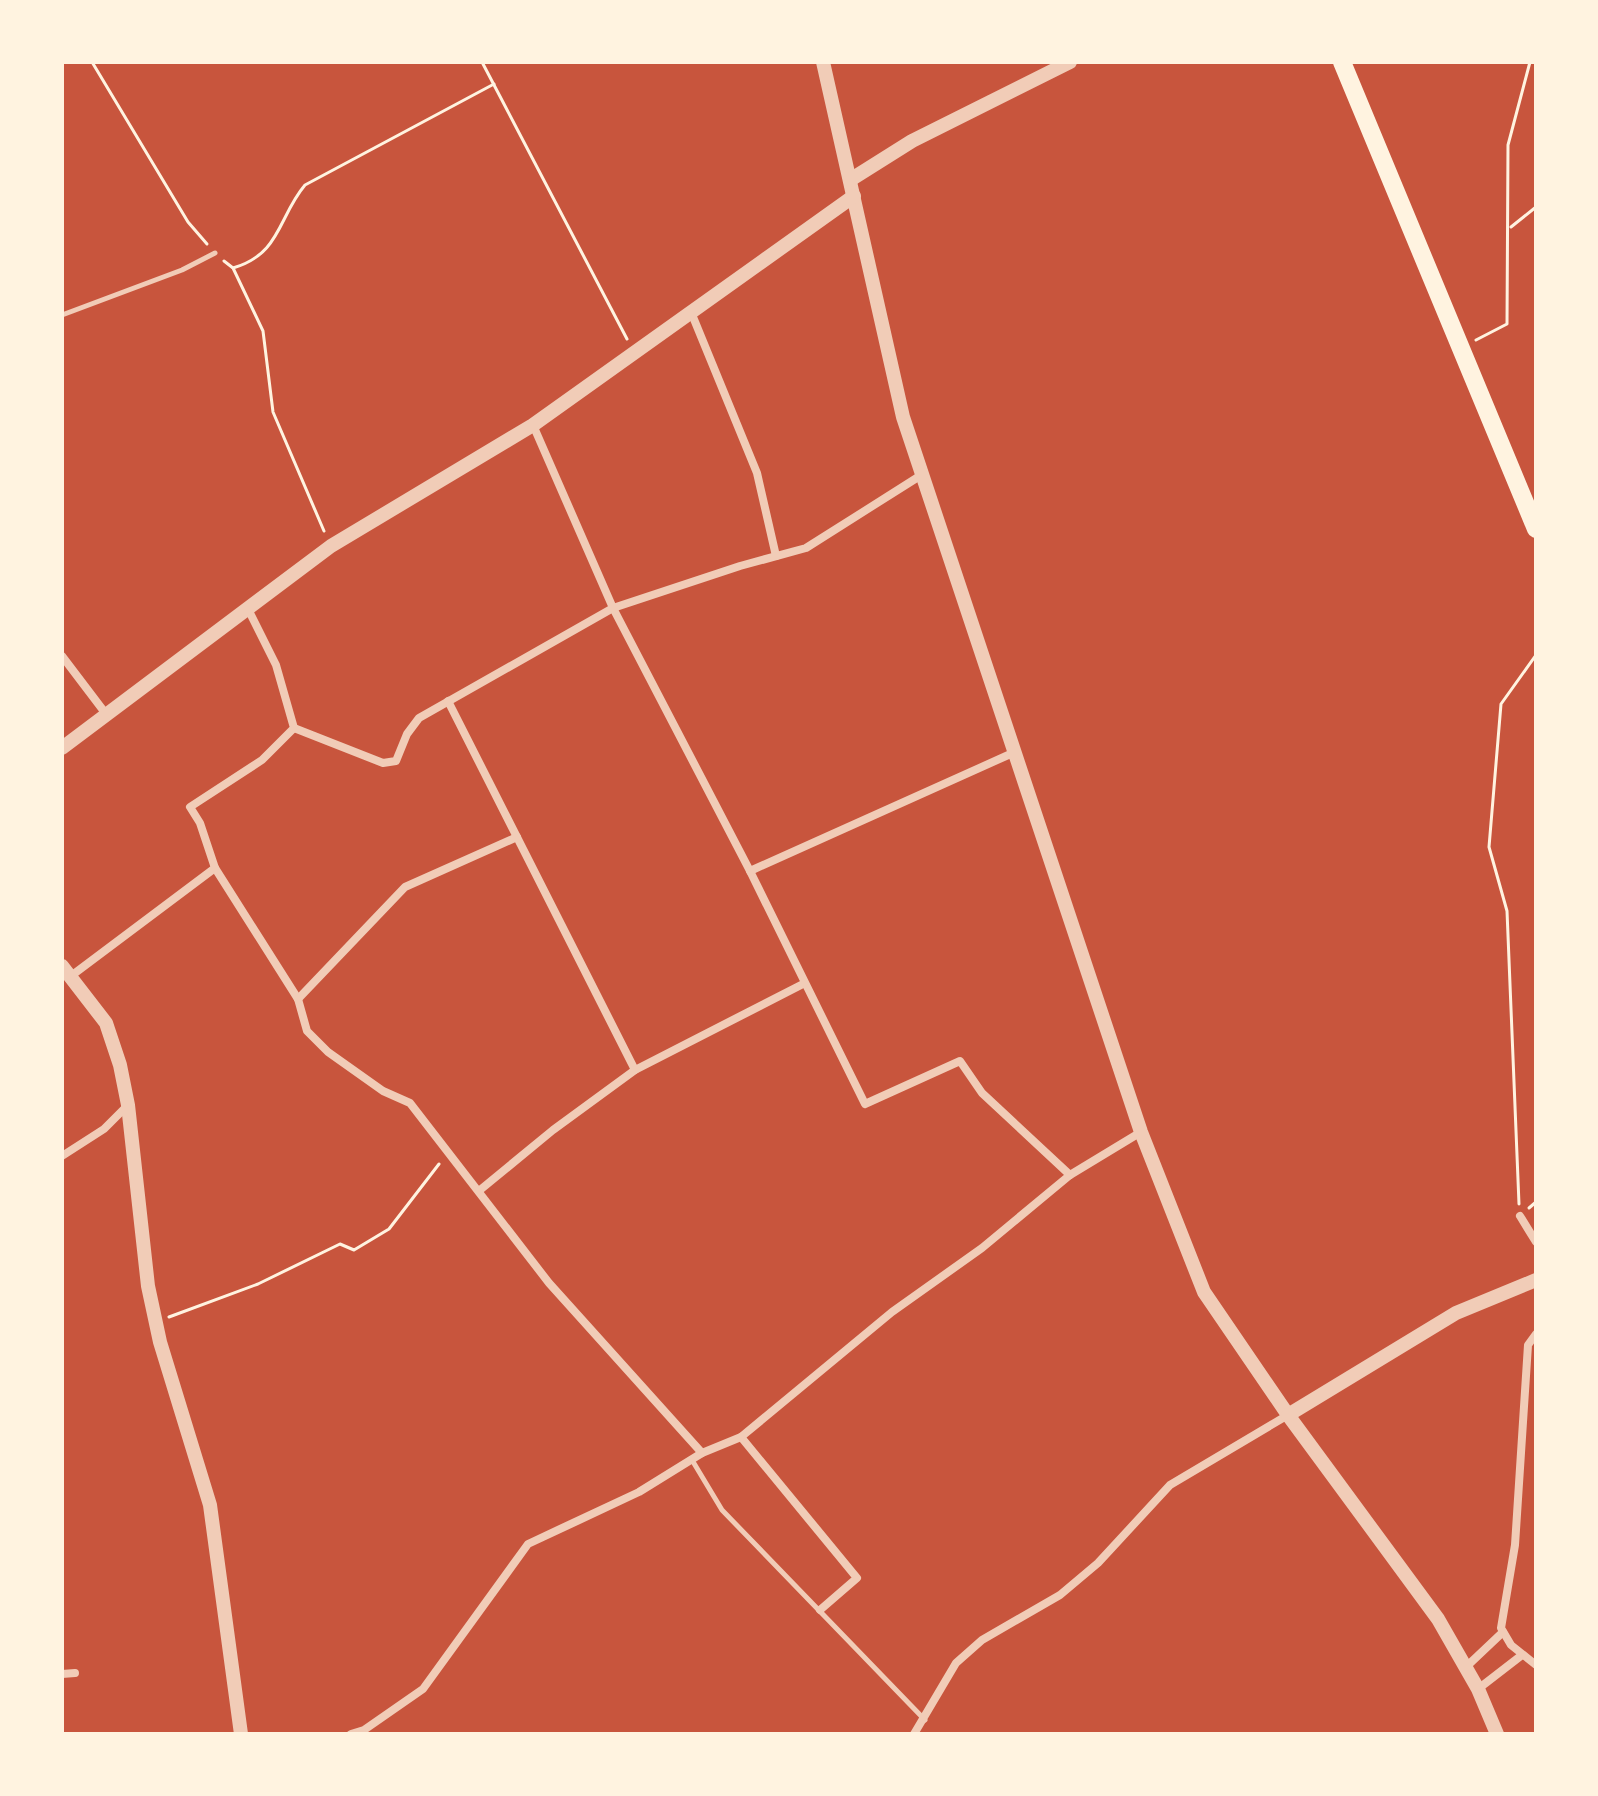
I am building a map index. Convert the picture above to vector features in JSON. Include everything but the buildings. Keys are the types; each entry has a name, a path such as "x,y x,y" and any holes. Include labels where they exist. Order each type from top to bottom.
{"main road":[{"path":"1342,62 1536,529"}],"street":[{"path":"823,62 903,417 1141,1132 1204,1292 1288,1415 1438,1619 1478,1689 1497,1734"},
{"path":"850,180 912,141 1070,62"},
{"path":"62,748 331,546 533,425 854,196"},
{"path":"691,312 757,473 776,556"},
{"path":"533,425 613,608 750,871 803,984 865,1104 960,1061 982,1093 1070,1175"},
{"path":"294,728 383,763 396,761 407,734 419,718 613,608 806,548 923,474"},
{"path":"248,609 276,665 294,728"},
{"path":"62,656 106,714"},
{"path":"448,701 635,1070"},
{"path":"294,728 262,760 190,807 200,823 215,868 298,999 307,1031 328,1052 383,1091 410,1103 549,1283 702,1453"},
{"path":"750,871 1015,752"},
{"path":"298,999 405,887 517,837"},
{"path":"215,868 66,971 106,1023 120,1065 128,1105 148,1286 210,1505 241,1734"},
{"path":"480,1190 553,1130 635,1070 803,984"},
{"path":"62,1156 104,1129 128,1105"},
{"path":"351,1734 364,1730 423,1689 528,1544 639,1492 702,1453 741,1437 892,1312 982,1248 1070,1175 1141,1132"},
{"path":"1520,1216 1536,1242"},
{"path":"914,1734 956,1663 982,1640 1060,1595 1098,1563 1170,1485 1456,1313 1536,1280"},
{"path":"1536,1334 1528,1345 1515,1545 1501,1628 1522,1655 1536,1665"},
{"path":"741,1437 857,1578 820,1610"},
{"path":"1466,1667 1503,1632"},
{"path":"1478,1689 1522,1655"},
{"path":"62,1674 75,1673"}],"lane":[{"path":"62,315 182,270 215,253"},
{"path":"691,1459 722,1510 925,1720"}],"path":[{"path":"92,62 188,222 233,268 263,331 273,412 331,546"},
{"path":"482,62 634,353"},
{"path":"1461,347 1507,324 1510,228 1508,145 1530,62"},
{"path":"233,268 250,263 278,236 292,200 305,185 494,84"},
{"path":"1510,228 1536,207"},
{"path":"1520,1216 1507,911 1489,847 1501,704 1536,655"},
{"path":"156,1322 258,1284 340,1244 354,1250 389,1229 449,1151"}]}
